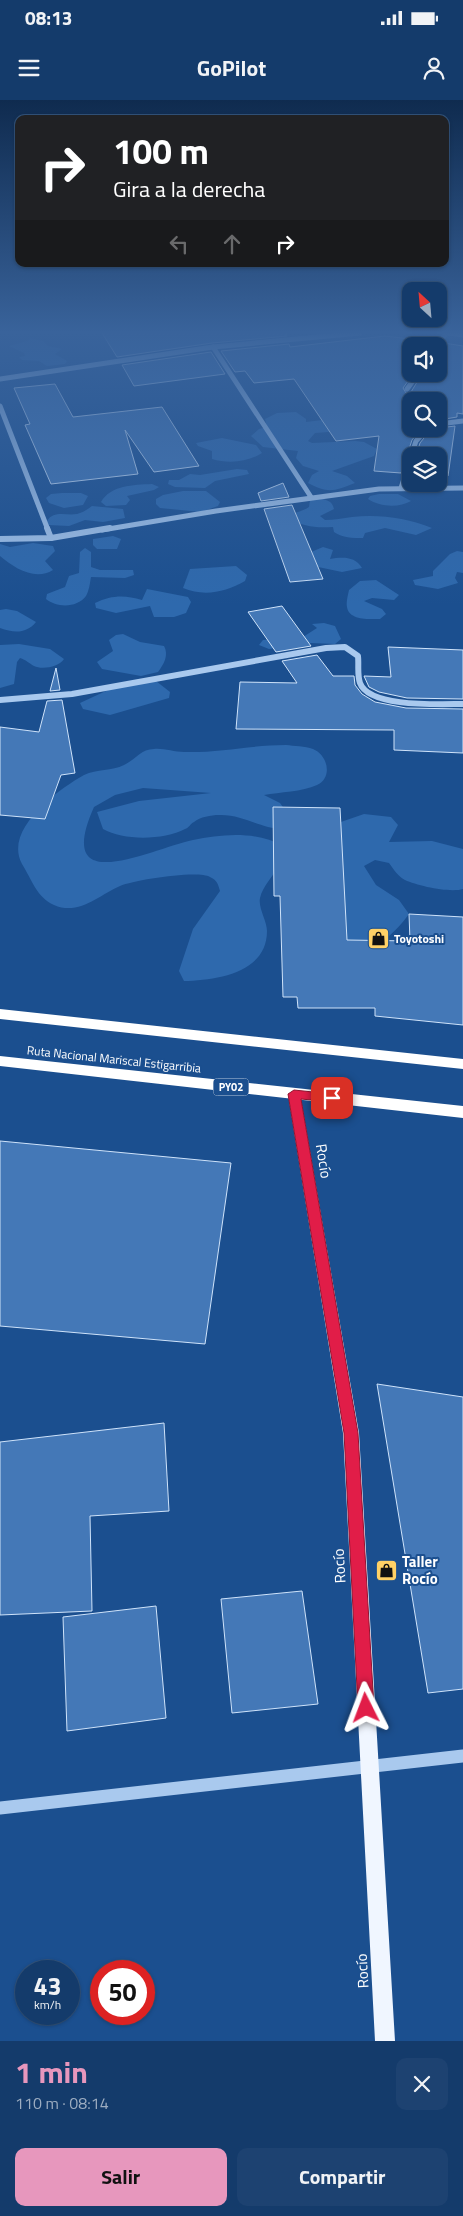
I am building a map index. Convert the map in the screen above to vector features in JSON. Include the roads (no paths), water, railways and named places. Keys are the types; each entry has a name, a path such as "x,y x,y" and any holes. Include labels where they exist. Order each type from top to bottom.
{"highway":[{"path":"0,1014 463,1064"},
{"name":"Ruta Nacional Mariscal Estigarribia","path":"0,1061 463,1112"}],"main road":[{"name":"Rocío","path":"294,1094 351,1433 385,2041"}],"street":[{"path":"7,424 51,538"},
{"path":"263,424 311,497"},
{"path":"0,539 51,538 311,497 401,488 463,488"},
{"path":"0,700 72,694 326,648 345,647 358,656 360,685 369,695 388,700 463,704"},
{"path":"0,1808 463,1756"}],"place":[{"name":"Toyotoshi","path":"378,938"},
{"name":"Taller Rocío","path":"386,1570"}]}
